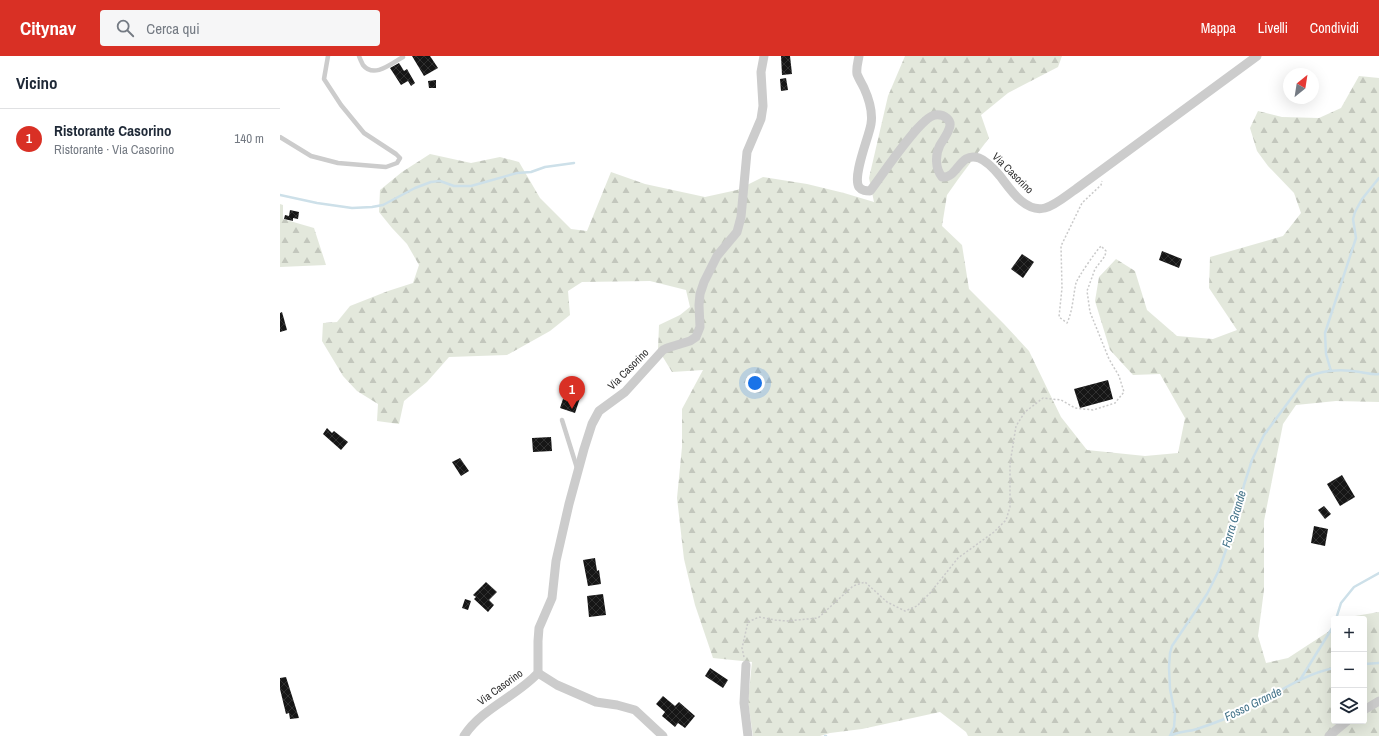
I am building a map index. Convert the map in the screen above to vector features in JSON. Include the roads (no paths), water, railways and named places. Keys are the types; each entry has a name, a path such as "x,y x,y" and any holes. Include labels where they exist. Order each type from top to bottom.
{"street":[{"name":"Via Casorino","path":"464,736 479,717 538,673 539,628 552,598 556,561 584,449 592,424 599,412 625,392 663,350 690,341 698,332 700,323 700,294 704,282 717,256 737,232 747,152 761,119 763,106 761,72 764,56"},
{"name":"Via Casorino","path":"859,56 857,74 867,96 872,114 871,124 858,171 857,182 859,187 864,191 870,191 922,124 930,116 942,115 948,119 950,123 950,128 939,146 937,156 938,173 942,177 946,178 950,176 964,160 972,156 981,158 995,170 1025,204 1037,209 1045,208 1055,203 1257,56"},
{"path":"746,664 744,703 748,736"},
{"path":"538,673 557,685 596,702 617,705 635,710 663,736"},
{"path":"1367,708 1379,701"},
{"path":"1329,736 1343,724"}],"lane":[{"path":"280,137 311,156 338,163 386,167 397,164 400,158 364,133 341,105 324,79 328,56"},
{"path":"359,56 363,65 371,70 379,71 403,57"},
{"path":"562,420 578,472"}],"waterway":[{"path":"280,195 317,203 352,208 372,207 383,205 415,188 431,182 440,181 454,186 471,186 517,173 531,172 545,167 574,163"},
{"path":"1331,371 1326,354 1325,333 1356,238 1353,219 1362,199 1379,178"},
{"name":"Forra Grande","path":"1170,736 1174,727 1175,714 1170,689 1169,667 1172,646 1207,594 1219,570 1236,521 1244,485 1252,460 1264,435 1307,377 1320,373 1340,370 1379,374"},
{"path":"1337,616 1341,603 1354,587 1379,573"},
{"path":"1300,680 1331,630"},
{"name":"Fosso Grande","path":"1367,664 1379,663"},
{"name":"Fosso Grande","path":"1170,736 1197,729 1232,716 1287,686 1331,669"}],"place":[{"name":"Ristorante Casorino","path":"572,409"}]}
